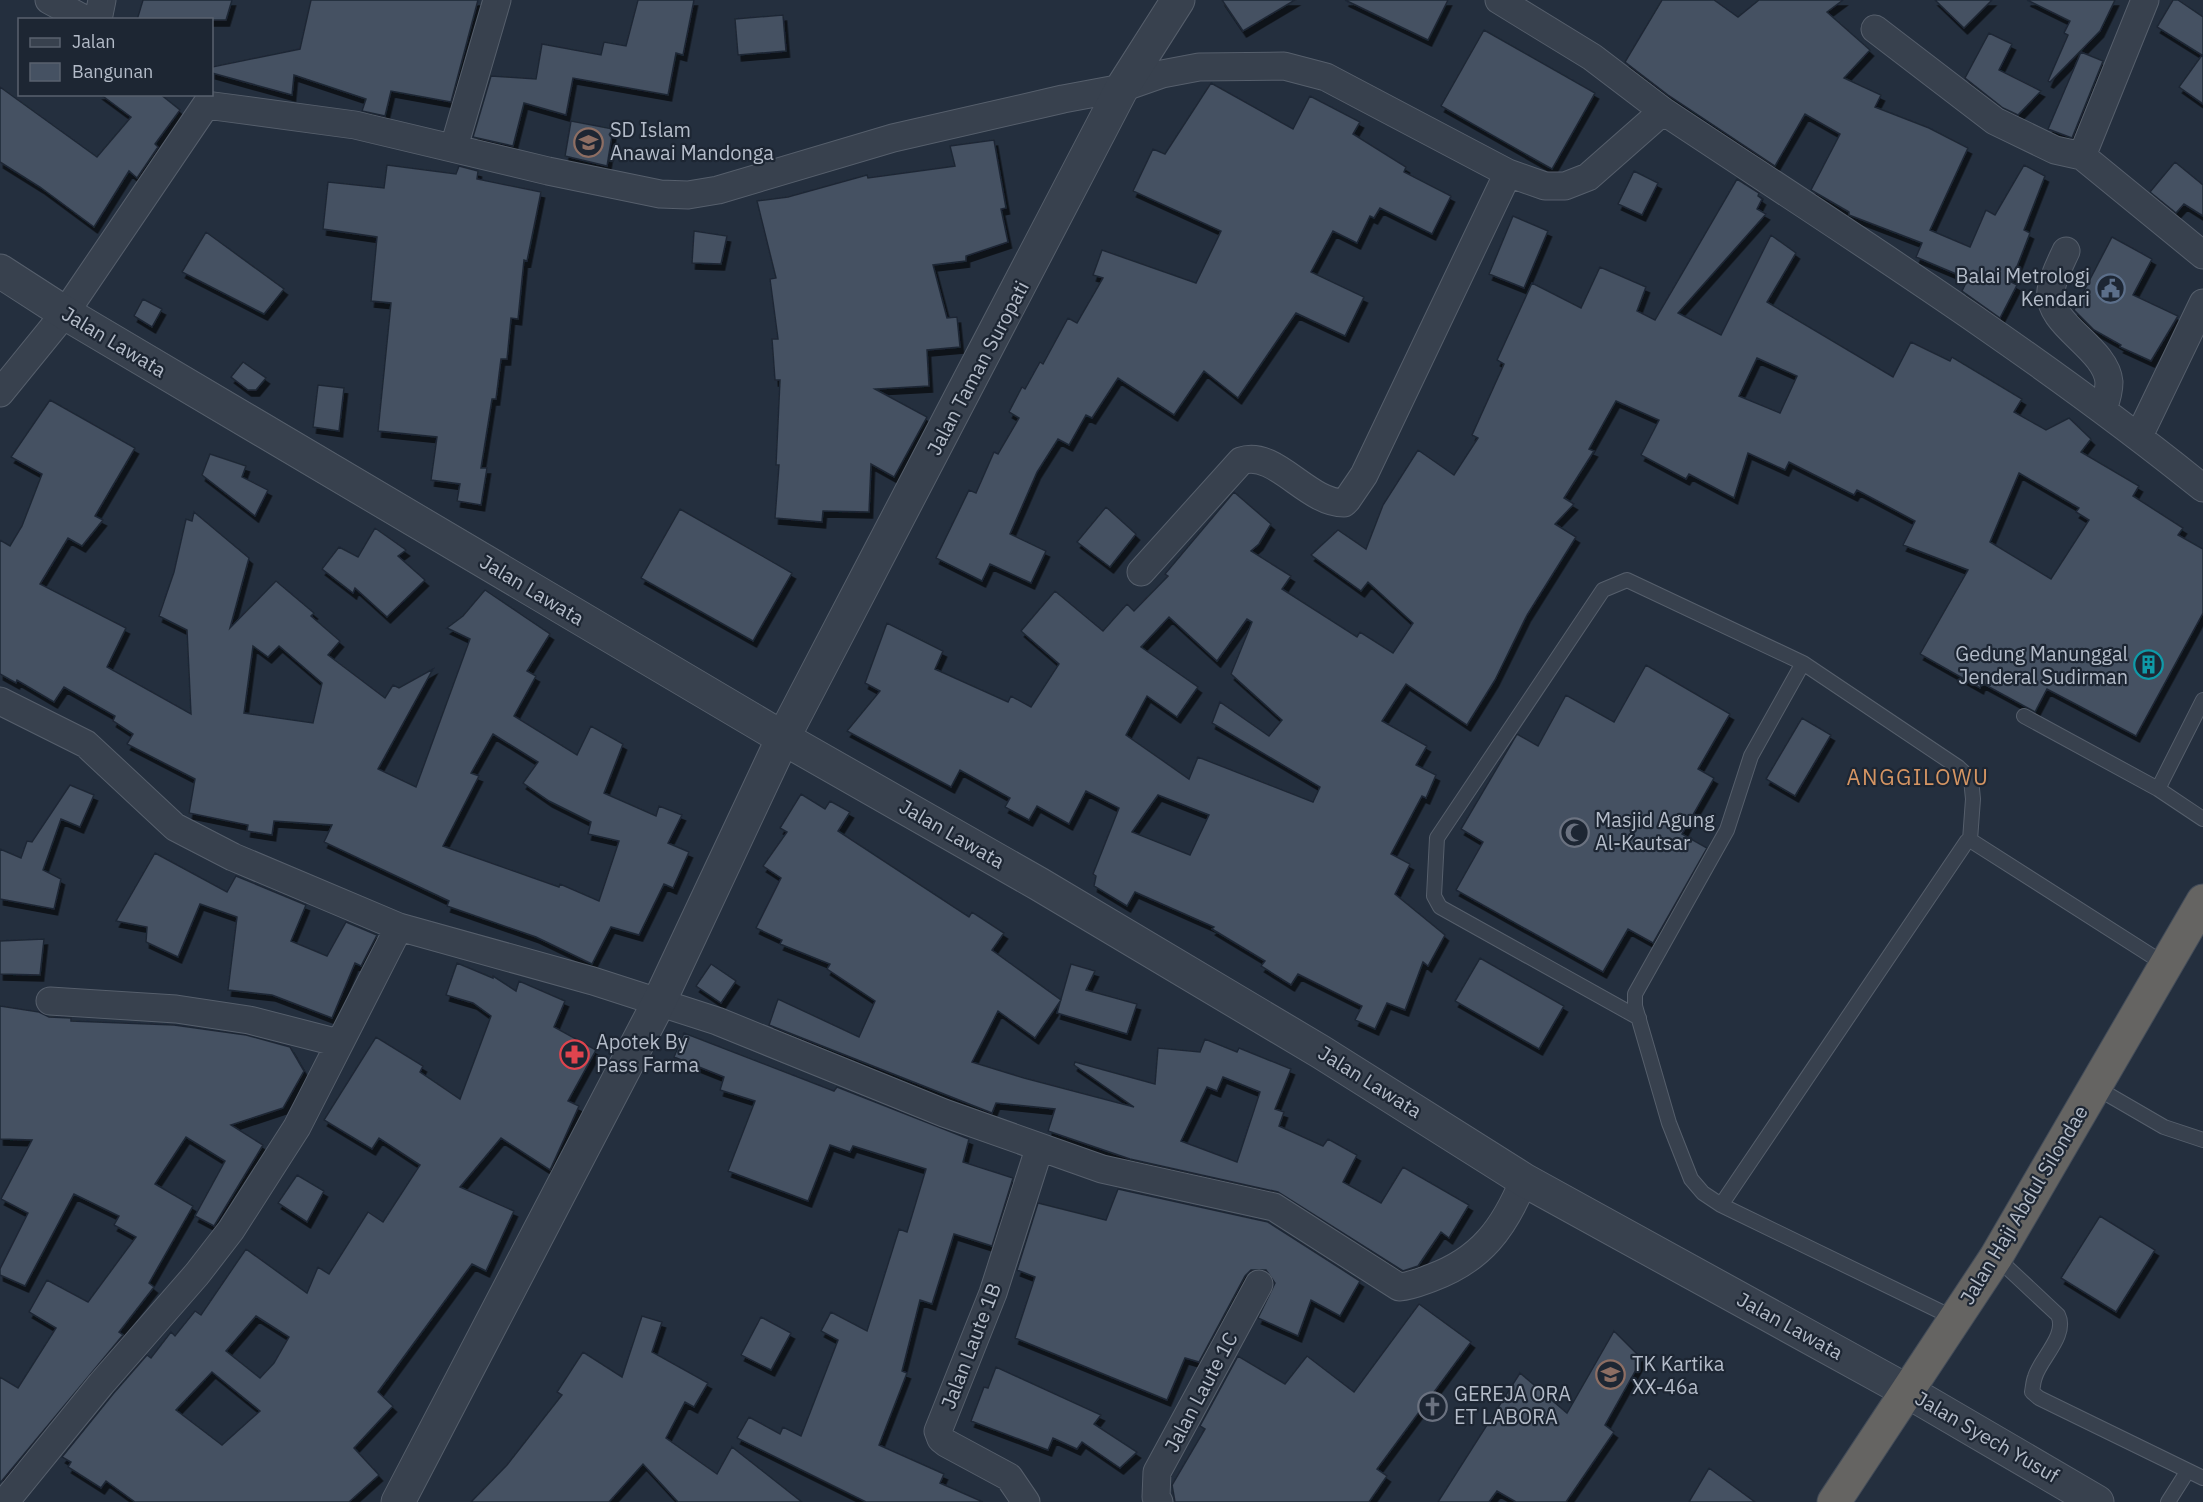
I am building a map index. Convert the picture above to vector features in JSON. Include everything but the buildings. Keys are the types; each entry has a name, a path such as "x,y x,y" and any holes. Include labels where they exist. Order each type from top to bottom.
{"highway":[{"name":"Jalan Haji Abdul Silondae","path":"1834,1502 1996,1257 2203,901"}],"street":[{"path":"49,0 82,18"},
{"path":"98,18 102,0"},
{"path":"454,147 497,0"},
{"name":"Jalan Taman Suropati","path":"398,1502 658,1002 783,738 1122,88 1178,0"},
{"path":"1499,0 1592,57 1663,111 1884,257 2103,409 2203,488"},
{"path":"2082,156 2145,0"},
{"path":"1875,29 1995,121 2055,150 2082,156 2203,255"},
{"path":"0,393 65,313 198,100 355,125 548,171 660,194 688,195 718,190 938,127 1122,88 1162,74 1199,67 1284,66 1326,77 1508,173 1545,186 1565,186 1588,177 1663,111"},
{"path":"1141,572 1241,461 1250,458 1270,464 1330,502 1344,503 1347,500 1364,475 1508,173"},
{"path":"2066,251 2050,292 2053,305 2063,321 2103,365 2109,380 2103,409"},
{"name":"Jalan Lawata","path":"0,271 65,313 783,738 1059,896 1321,1052 1524,1180 1907,1391"},
{"path":"2139,436 2203,303"},
{"path":"0,701 86,744 175,827 233,857 399,927 491,951 717,1021 1039,1149 1101,1169 1274,1207 1399,1287 1410,1286 1447,1272 1484,1248 1515,1202 1524,1180"},
{"path":"5,1502 101,1384 197,1274 231,1230 297,1127 399,927"},
{"path":"50,1001 176,1009 249,1020 339,1043"},
{"name":"Jalan Laute 1B","path":"1026,1502 1009,1477 941,1439 938,1431 993,1293 1039,1149"},
{"name":"Jalan Laute 1C","path":"1159,1502 1156,1497 1157,1472 1259,1284"},
{"name":"Jalan Syech Yusuf","path":"1907,1391 2097,1502"}],"lane":[{"path":"1639,1018 1440,908 1434,896 1437,838 1603,590 1613,584 1628,580 1803,663 1948,760 1971,779 1973,799 1970,840 1721,1205"},
{"path":"1803,663 1751,756 1727,830 1640,982 1635,994 1639,1018 1669,1123 1691,1179 1703,1193 1721,1205 1956,1319"},
{"path":"2158,789 2203,700"},
{"path":"2024,716 2158,789 2203,819"},
{"path":"1970,840 2166,965"},
{"path":"2095,1087 2164,1127 2203,1140"},
{"path":"1996,1257 2058,1315 2061,1321 2059,1332 2035,1377 2032,1392 2039,1398 2203,1478"},
{"path":"2168,1502 2187,1472"}],"place":[{"name":"SD Islam Anawai Mandonga","path":"589,142"},
{"name":"Balai Metrologi Kendari","path":"2111,288"},
{"name":"Gedung Manunggal Jenderal Sudirman","path":"2149,665"},
{"name":"Masjid Agung Al-Kautsar","path":"1574,832"},
{"name":"Apotek By Pass Farma","path":"575,1054"},
{"name":"TK Kartika XX-46a","path":"1611,1375"},
{"name":"GEREJA ORA ET LABORA","path":"1433,1406"}],"district":[{"name":"ANGGILOWU","path":"1918,777"}]}
